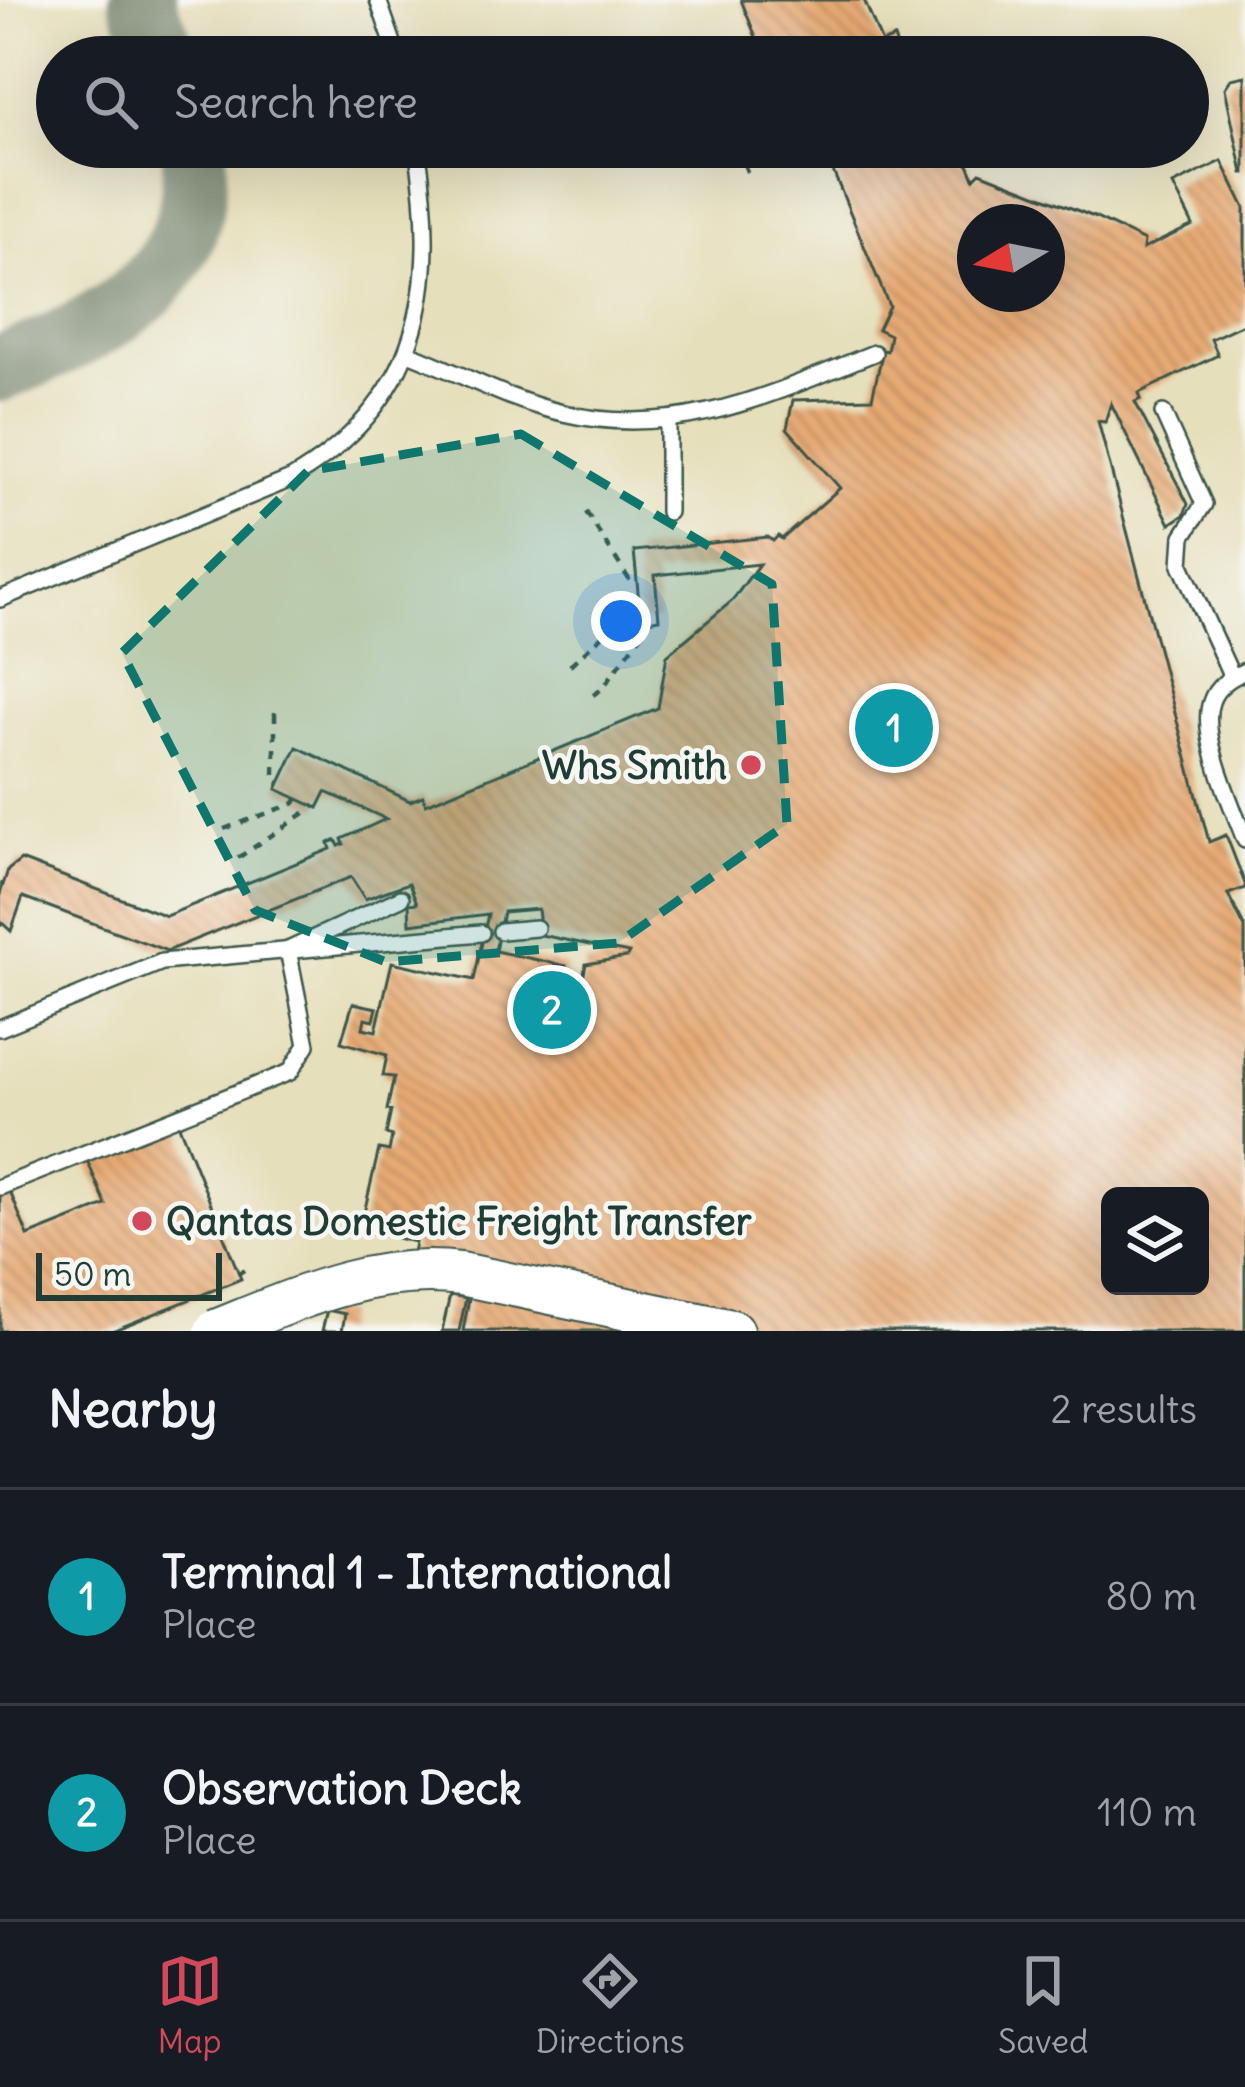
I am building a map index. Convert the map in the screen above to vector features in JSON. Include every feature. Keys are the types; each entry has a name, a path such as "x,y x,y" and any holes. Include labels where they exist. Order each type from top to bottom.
{"street":[{"path":"216,1331 338,1283 411,1272 461,1274 732,1331"}],"lane":[{"path":"378,0 391,36"},
{"path":"0,598 291,479 330,455 364,423 408,353 422,304 427,255 419,168"},
{"path":"408,353 568,415 668,421 727,410 874,353"},
{"path":"1163,413 1204,504 1183,536 1180,565 1239,674 1215,694 1208,719 1245,840"},
{"path":"668,421 668,512"},
{"path":"287,950 400,898"},
{"path":"501,931 536,928"},
{"path":"0,1028 162,962 482,933"},
{"path":"0,1187 290,1072 307,1045 287,950"}],"path":[{"path":"746,168 748,174"},
{"path":"586,512 632,584 638,583"},
{"path":"570,665 640,606"},
{"path":"593,695 602,689 646,621"},
{"path":"275,712 275,781 280,783"},
{"path":"224,829 298,798"},
{"path":"238,858 314,806"},
{"path":"526,1228 583,1240"}],"highlighted area":[{"path":"521,434 772,584 787,824 618,943 386,962 255,910 122,653 308,471"}],"building":[{"path":"741,0 864,0 879,36 756,36"},
{"path":"1245,76 1243,173 1225,88 1231,79"},
{"path":"1222,161 1245,208 1245,323 1211,339 1218,355 1139,393 1141,399 1135,402 1188,504 1184,515 1170,524 1111,403 1105,422 1098,421 1209,842 1226,835 1245,884 1228,894 1245,928 1245,1331 463,1331 474,1272 412,1259 415,1242 360,1230 379,1149 389,1151 392,1136 386,1134 391,1111 387,1110 394,1077 383,1076 387,1055 341,1042 353,1003 377,1008 374,1020 365,1018 363,1028 376,1031 392,962 474,980 488,914 410,924 409,904 417,903 409,883 365,899 351,877 167,951 23,897 11,931 0,921 0,894 8,870 21,860 166,916 331,849 329,843 336,840 339,846 344,844 342,839 386,819 326,792 318,808 277,789 297,747 410,801 423,796 426,804 658,708 667,655 732,601 759,564 655,575 659,619 641,622 634,551 782,539 840,488 787,428 793,400 872,398 890,335 878,329 889,306 832,168 970,168 974,178 980,172 1061,204 957,204 957,312 1065,312 1065,206 1144,241 1143,249 1193,225 1173,185","holes":["538,909 541,935 629,953 586,964 579,998 560,994 566,966 495,951 503,912"]},
{"name":"Qantas Domestic Freight Transfer","path":"178,1123 241,1279 112,1331 0,1331 0,1193 9,1189 28,1236 106,1205 87,1160"},
{"path":"450,1295 466,1298 459,1331 442,1331"},
{"path":"327,1310 345,1314 342,1331 322,1331"}],"taxiway":[{"path":"142,0 157,36"},
{"path":"0,369 76,335 141,293 166,266 184,233 194,168"}],"place":[{"name":"Terminal 1 - International","path":"894,728"},
{"name":"Whs Smith","path":"751,765"},
{"name":"Observation Deck","path":"552,1010"},
{"name":"Qantas Domestic Freight Transfer","path":"142,1221"}]}
